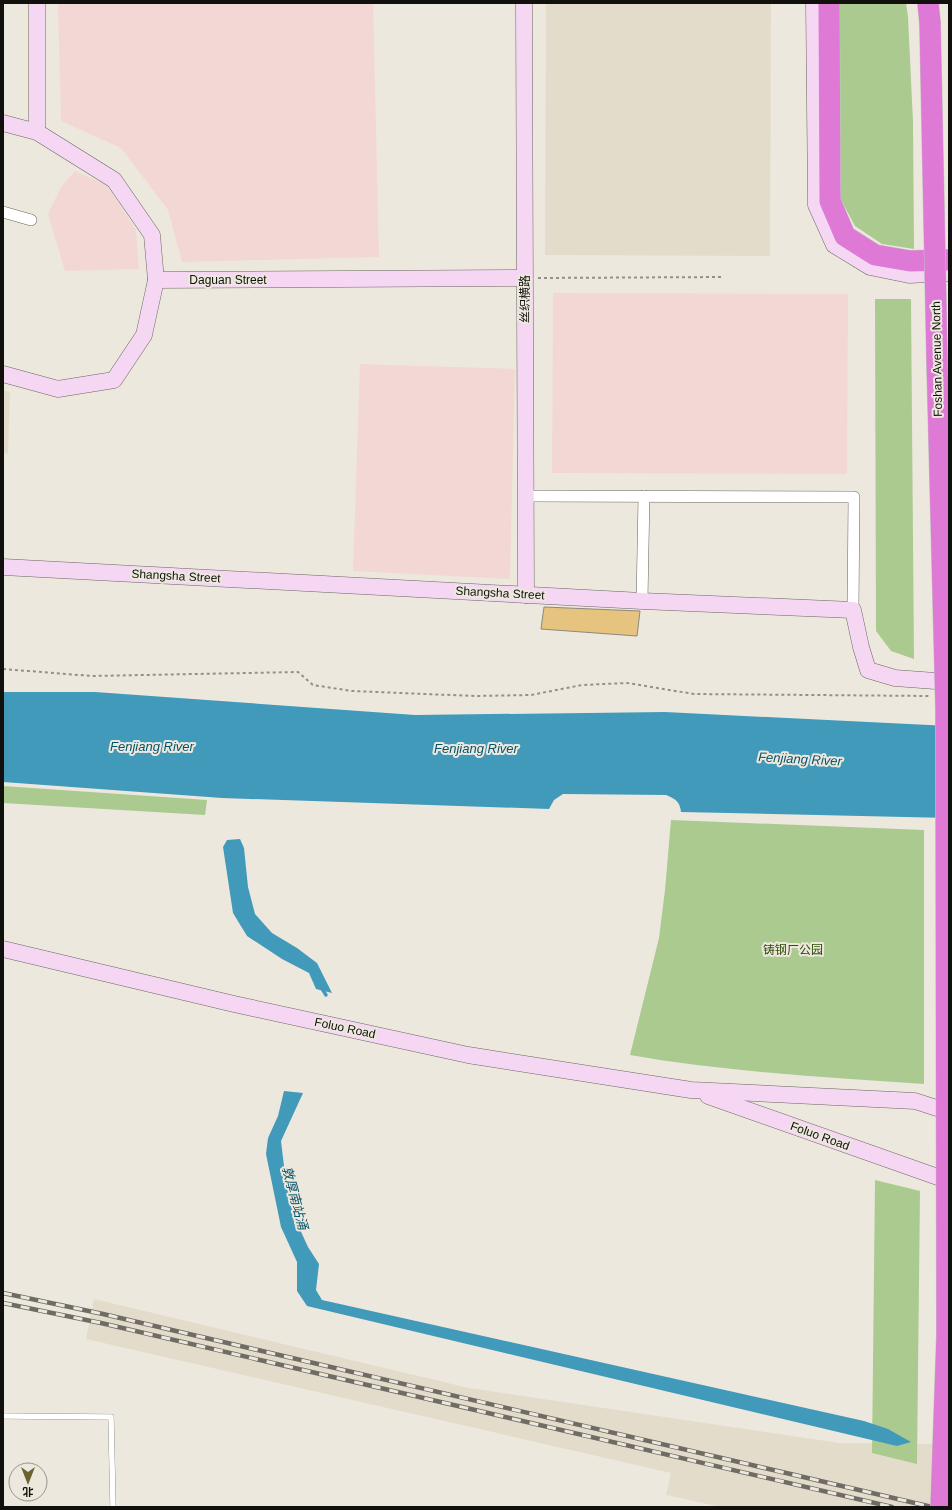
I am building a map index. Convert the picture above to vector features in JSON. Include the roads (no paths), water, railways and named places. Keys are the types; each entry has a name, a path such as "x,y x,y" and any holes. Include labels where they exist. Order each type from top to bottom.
{"highway":[{"path":"829,3 830,202 845,236 875,255 910,261 949,260"},
{"name":"Foshan Avenue North","path":"929,13 946,709 947,1335 941,1507"}],"street":[{"path":"37,132 38,3"},
{"name":"丝织横路","path":"524,3 526,595"},
{"path":"814,3 816,205 834,245 870,267 909,275 949,273"},
{"path":"3,123 37,132 114,180 152,235 156,280 144,335 114,380 58,389 3,374"},
{"path":"3,212 30,220"},
{"name":"Daguan Street","path":"156,280 524,278"},
{"path":"526,496 854,497 854,610 861,647 868,670 894,678 949,682"},
{"path":"642,601 644,496"},
{"name":"Shangsha Street","path":"3,567 642,601 854,610"},
{"name":"Foluo Road","path":"3,949 234,1004 468,1055 691,1090 915,1101 949,1112"},
{"name":"Foluo Road","path":"691,1090 949,1181"}],"lane":[{"path":"3,1416 111,1417 113,1507"}],"water":[{"name":"Fenjiang River","path":"3,692 95,692 415,715 665,712 949,726 949,818 681,812 677,801 666,795 563,794 554,800 549,809 222,798 3,782"},
{"path":"240,839 244,848 248,887 255,914 272,933 297,948 317,963 332,993 316,989 309,973 282,959 247,936 233,913 223,847 227,840"},
{"path":"284,1091 303,1093 281,1141 286,1183 297,1223 308,1247 319,1264 316,1290 322,1300 864,1421 888,1429 911,1442 897,1446 307,1306 297,1291 297,1262 281,1227 266,1154 268,1138 278,1116"}],"waterway":[{"name":"敦厚南站涌","path":"321,987 326,995"}],"railway":[{"path":"3,1293 103,1314 932,1507"},
{"path":"3,1303 101,1323 892,1507"}],"park label":[{"name":"铸钢厂公园","path":"793,950"}]}
